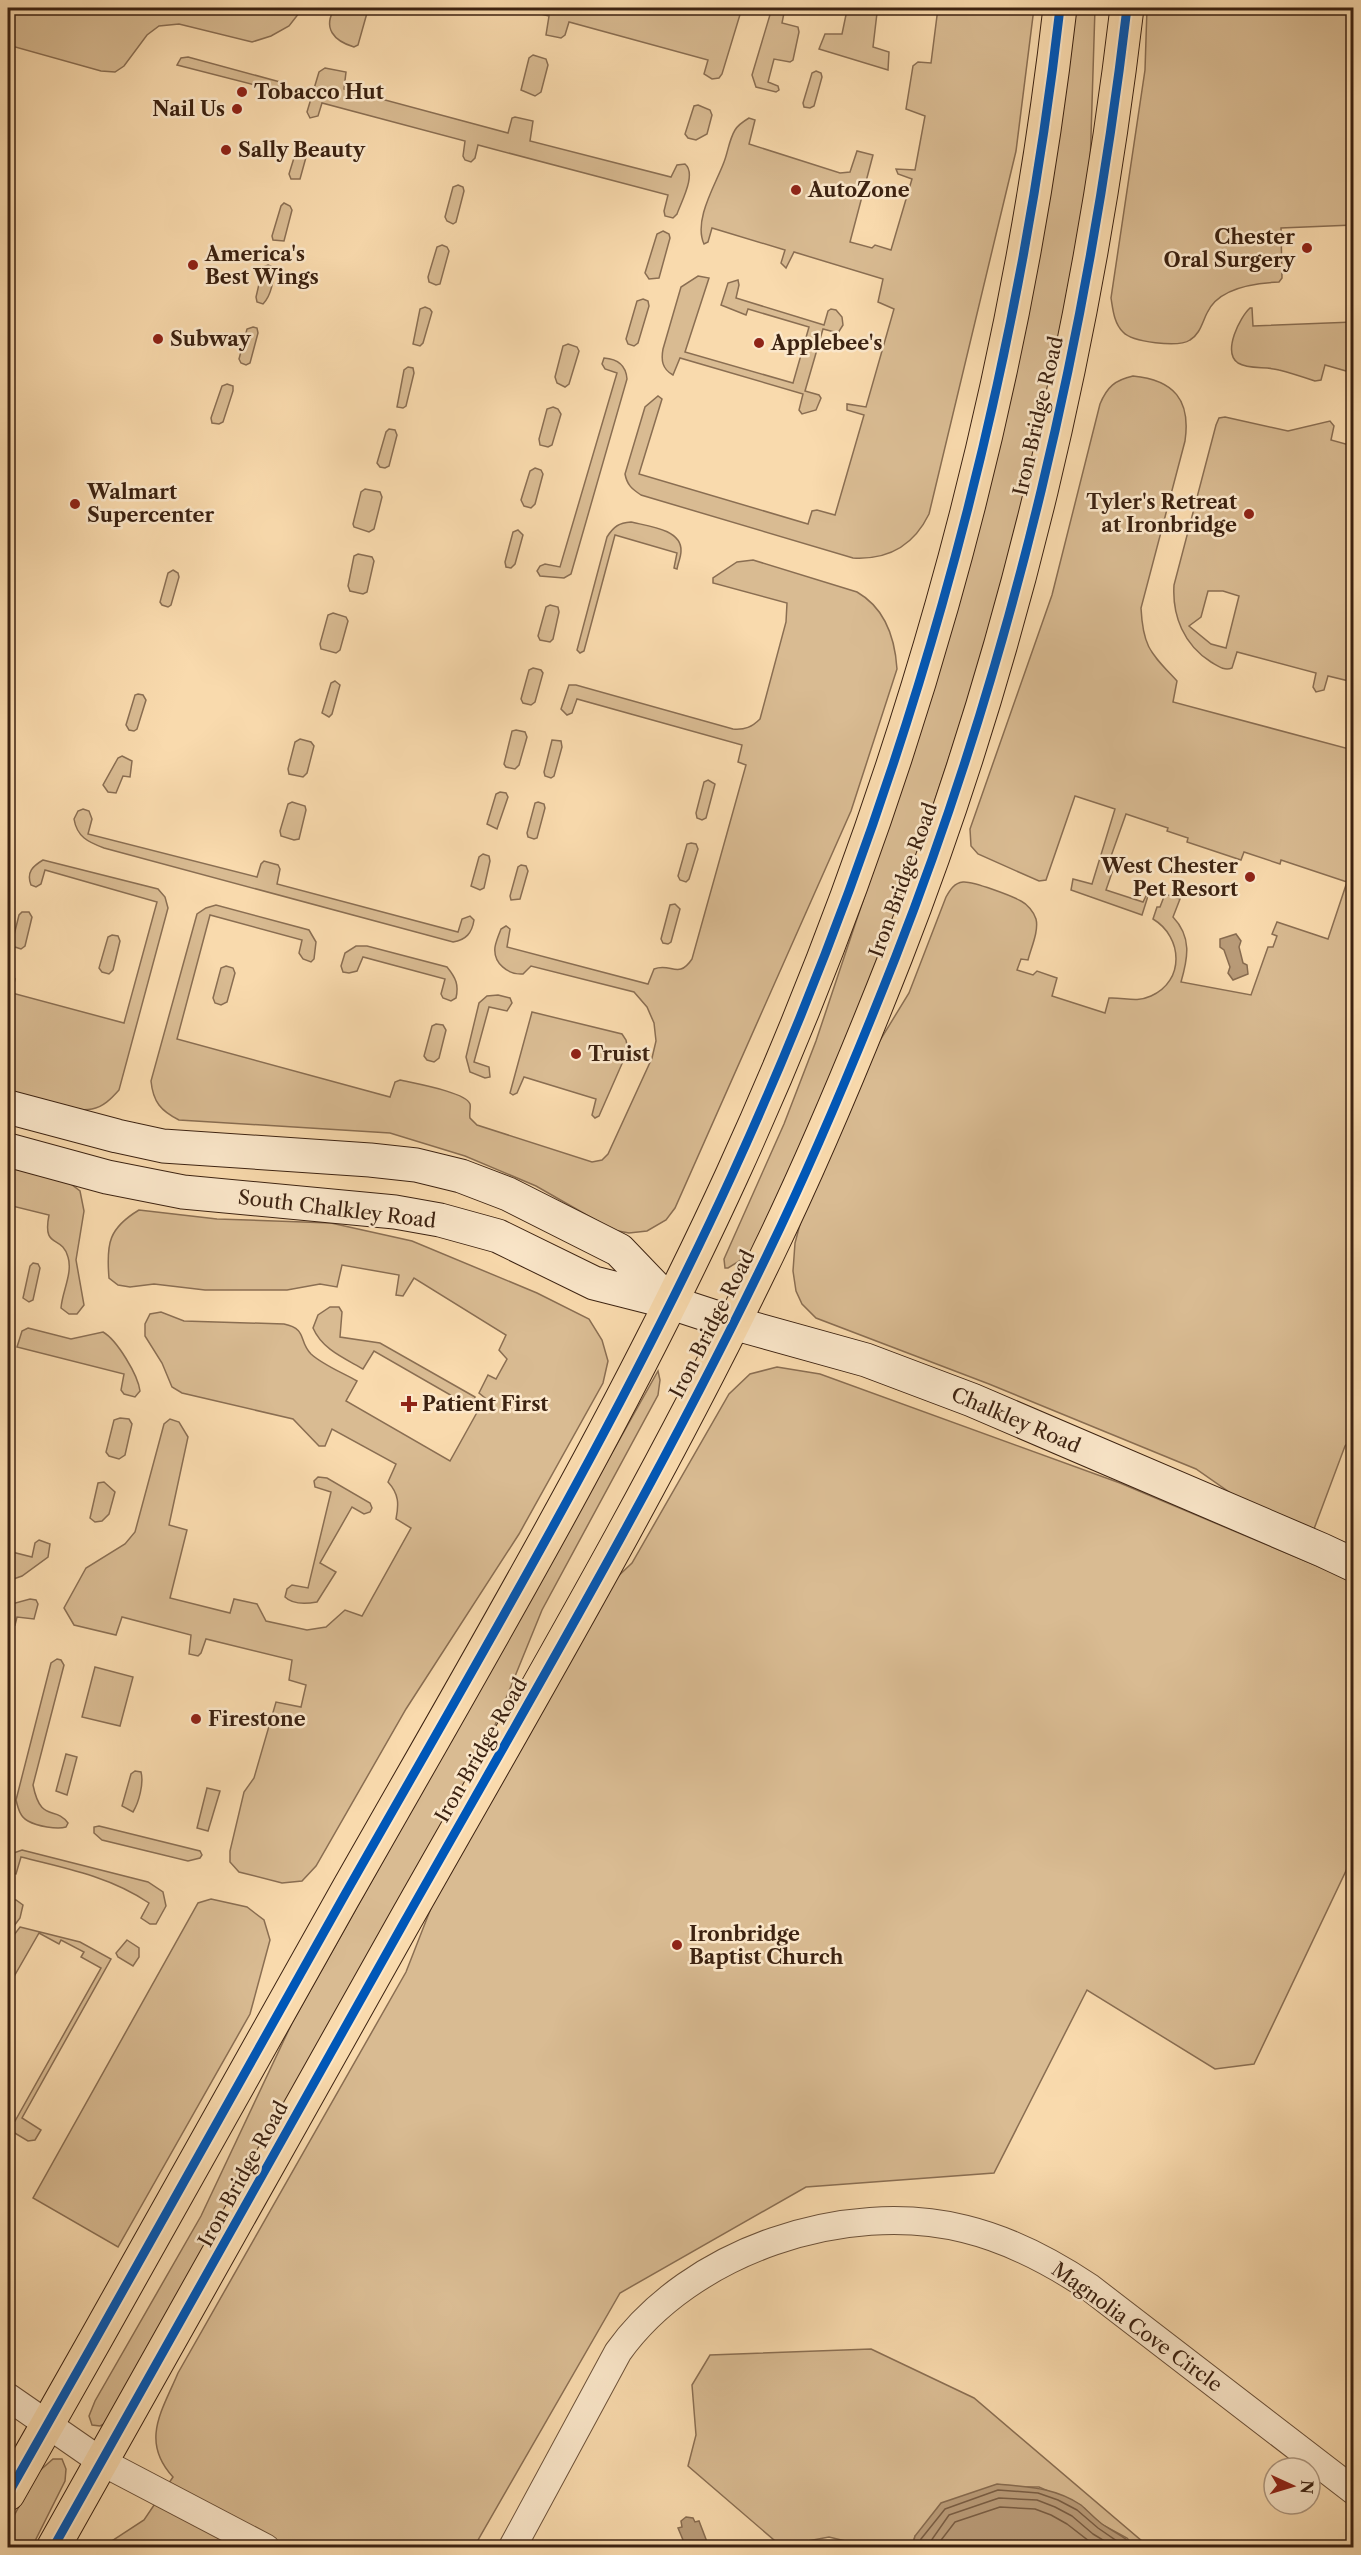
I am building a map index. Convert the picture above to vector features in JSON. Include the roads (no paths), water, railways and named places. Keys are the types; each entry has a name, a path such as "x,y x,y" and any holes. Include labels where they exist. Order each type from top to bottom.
{"main road":[{"path":"8,2494 606,1430 731,1177 798,1022 874,826 913,704 982,458 1008,336 1036,183 1060,8"},
{"name":"Iron Bridge Road","path":"53,2547 581,1611 666,1455 733,1323 833,1112 898,950 947,813 992,672 1031,528 1065,384 1099,204 1118,84 1127,8"}],"street":[{"path":"8,1107 117,1137 163,1146 370,1160 416,1165 461,1176 508,1194 619,1250 669,1302"},
{"name":"South Chalkley Road","path":"8,1150 107,1177 183,1192 395,1212 440,1220 498,1236 594,1283 669,1302"},
{"name":"Chalkley Road","path":"669,1302 733,1323 866,1360 972,1400 1353,1565"},
{"name":"Magnolia Cove Circle","path":"512,2547 618,2352 632,2333 651,2314 706,2274 761,2245 839,2225 878,2221 907,2221 963,2228 995,2237 1060,2268 1089,2287 1353,2491"},
{"path":"8,2397 102,2463 266,2547"}],"water":[{"path":"1236,934 1241,941 1239,947 1243,963 1247,965 1248,974 1233,980 1228,973 1230,967 1224,950 1220,947 1220,939"},
{"path":"997,2484 1050,2491 1071,2499 1135,2547 912,2547 915,2536 941,2503"},
{"path":"686,2517 693,2518 695,2522 699,2521 709,2547 686,2547 678,2528 682,2527 681,2521"}],"place":[{"name":"Tobacco Hut","path":"242,92"},
{"name":"Nail Us","path":"237,109"},
{"name":"Sally Beauty","path":"226,150"},
{"name":"AutoZone","path":"796,190"},
{"name":"Chester Oral Surgery","path":"1307,248"},
{"name":"America's Best Wings","path":"193,265"},
{"name":"Subway","path":"158,339"},
{"name":"Applebee's","path":"759,343"},
{"name":"Walmart Supercenter","path":"75,504"},
{"name":"Tyler's Retreat at Ironbridge","path":"1249,514"},
{"name":"West Chester Pet Resort","path":"1250,877"},
{"name":"Truist","path":"576,1054"},
{"name":"Patient First","path":"409,1404"},
{"name":"Firestone","path":"196,1719"},
{"name":"Ironbridge Baptist Church","path":"677,1945"}]}
